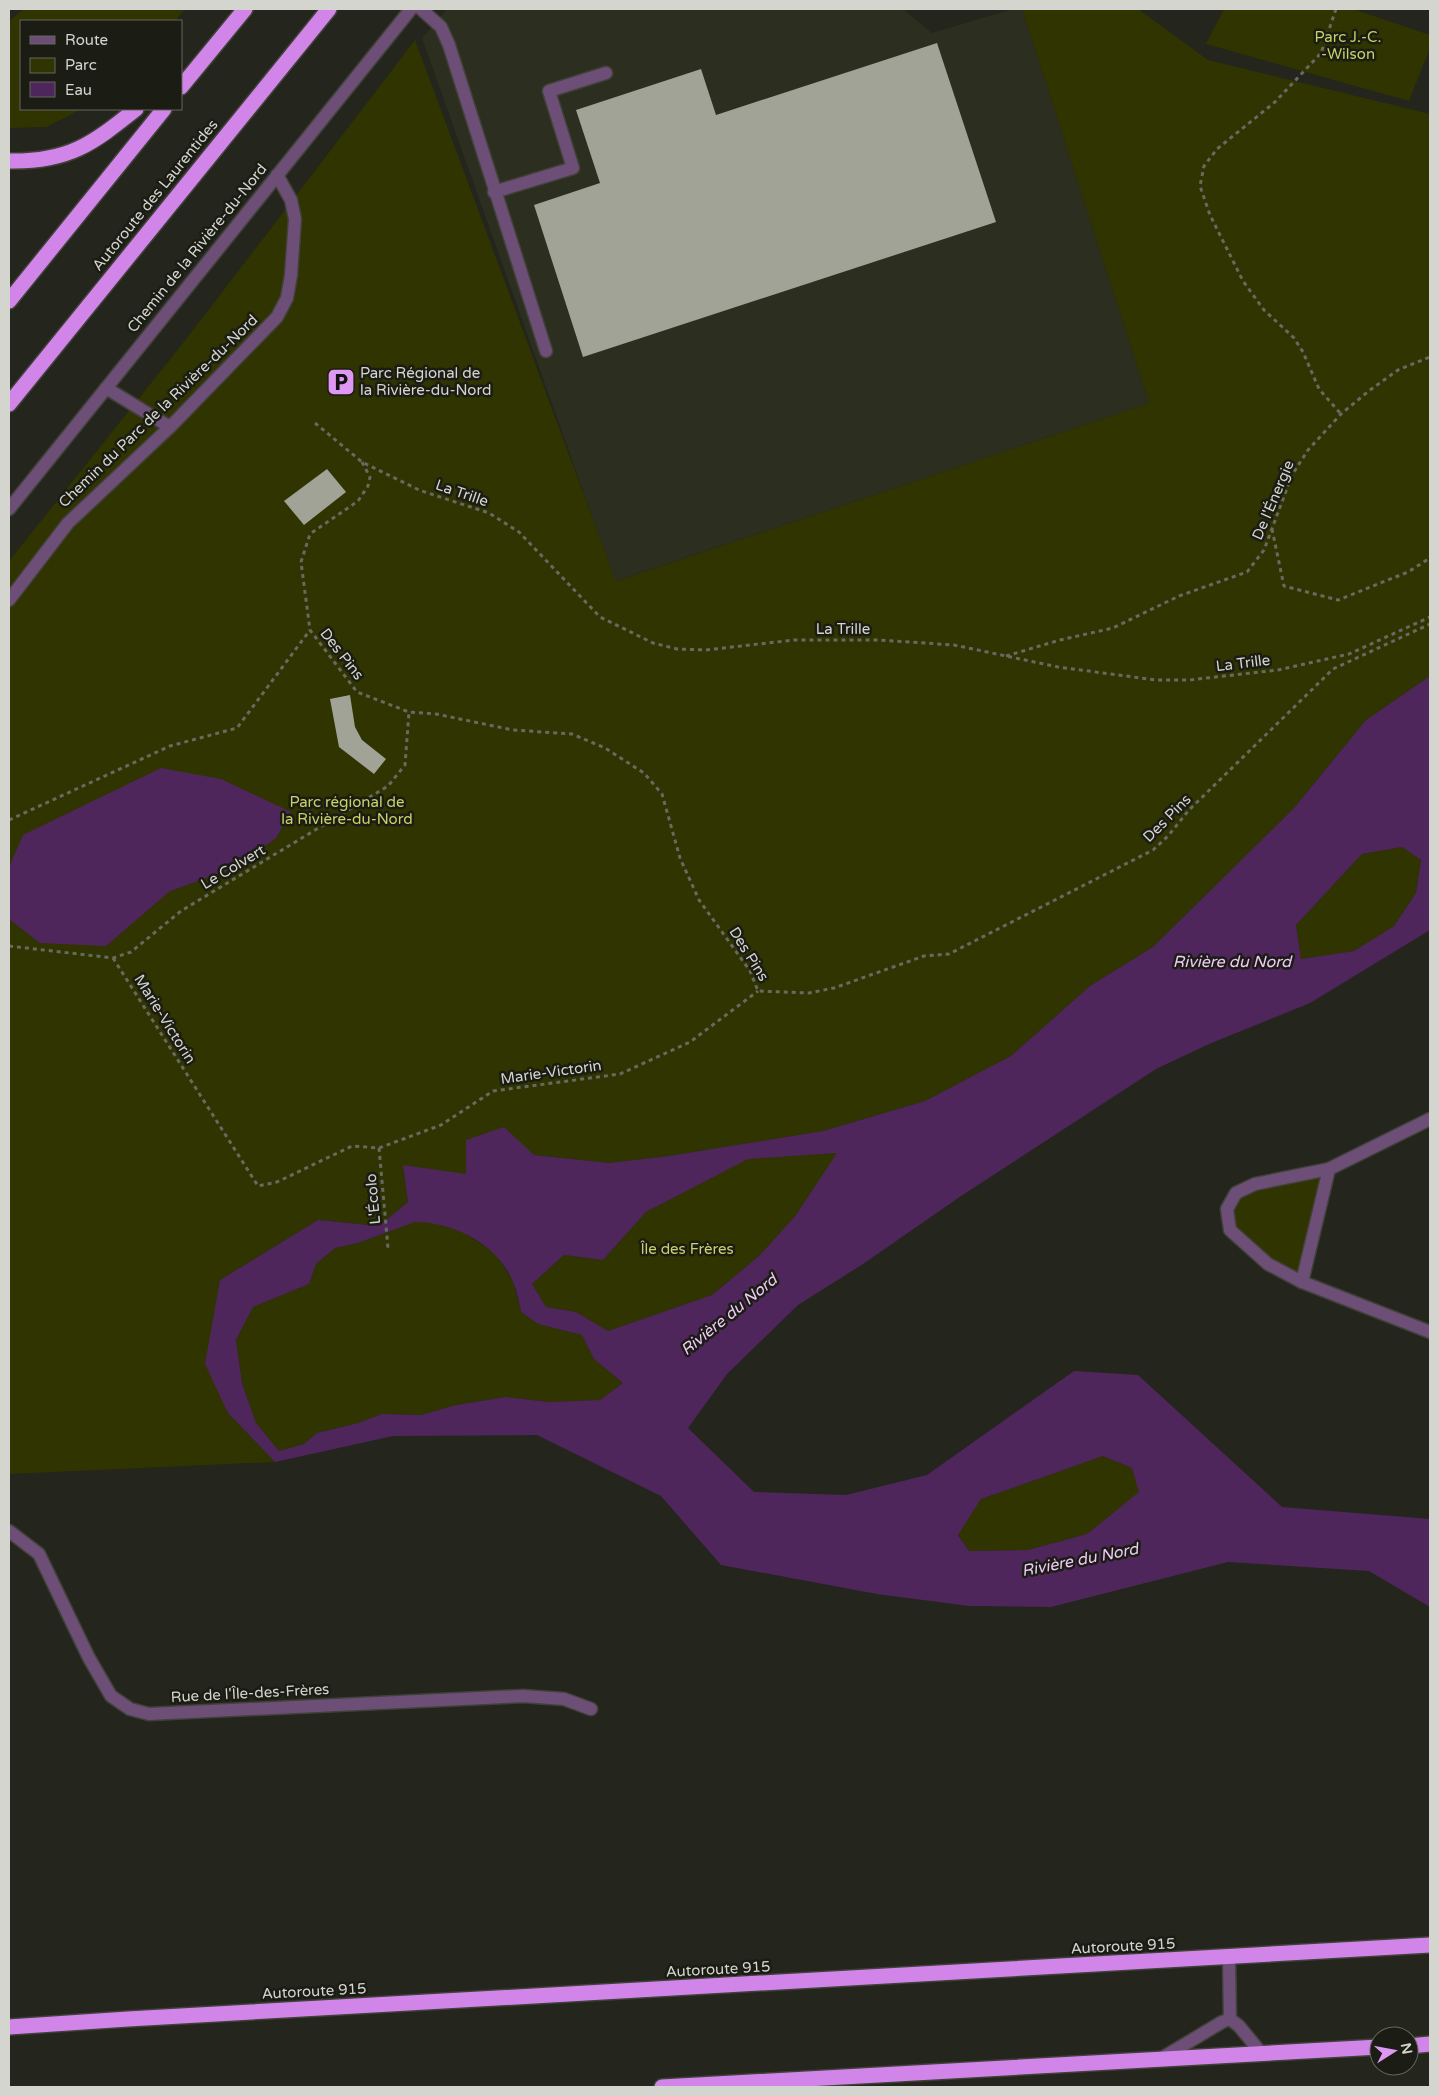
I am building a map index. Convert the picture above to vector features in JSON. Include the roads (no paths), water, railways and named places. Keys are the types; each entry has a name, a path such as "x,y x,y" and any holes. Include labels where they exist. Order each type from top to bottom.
{"highway":[{"path":"182,86 245,9"},
{"name":"Autoroute des Laurentides","path":"9,404 329,9"},
{"path":"182,72 214,47"},
{"path":"9,161 48,158 86,146 98,140 135,110"},
{"path":"9,301 163,110"},
{"name":"Autoroute 915","path":"9,2028 128,2019 1430,1946"},
{"path":"662,2087 1369,2048"},
{"path":"746,2087 794,2080"}],"street":[{"name":"Chemin de la Rivière-du-Nord","path":"9,509 411,9"},
{"path":"421,9 436,21 445,34 546,351"},
{"path":"494,192 572,168 549,91 606,73"},
{"name":"Chemin du Parc de la Rivière-du-Nord","path":"9,600 68,523 170,427 277,317 287,298 291,275 294,219 288,193 277,175"},
{"path":"106,388 170,427"},
{"path":"1430,1119 1329,1168 1255,1184 1236,1194 1227,1209 1230,1230 1268,1264 1302,1282 1430,1332"},
{"path":"1302,1282 1329,1168"},
{"name":"Rue de l'Île-des-Frères","path":"9,1531 39,1554 89,1658 111,1696 130,1709 149,1714 523,1696 564,1699 591,1709"},
{"path":"1229,1957 1230,2019"},
{"path":"1230,2019 1240,2026 1262,2054"},
{"path":"1160,2060 1230,2019"}],"water":[{"name":"Rivière du Nord","path":"1430,676 1430,930 1310,1003 1209,1044 1156,1069 961,1196 863,1264 798,1305 727,1374 688,1428 754,1492 846,1495 927,1475 1074,1371 1138,1375 1282,1507 1430,1519 1430,1607 1369,1571 1228,1562 1051,1607 969,1606 877,1594 721,1565 661,1496 537,1435 393,1436 275,1462 228,1413 205,1364 220,1280 318,1220 379,1226 408,1202 403,1165 466,1174 466,1140 504,1127 534,1155 609,1163 669,1156 823,1131 925,1101 1011,1056 1090,986 1153,947 1294,808 1366,720","holes":["1402,847 1421,860 1416,893 1394,926 1354,951 1301,959 1296,925 1362,854","837,1153 796,1215 759,1256 712,1295 608,1331 576,1312 546,1307 532,1284 564,1255 603,1260 646,1212 748,1159","415,1222 444,1226 473,1238 497,1257 506,1269 516,1289 521,1312 538,1324 582,1335 594,1359 623,1383 600,1400 549,1402 506,1397 456,1405 421,1415 382,1414 358,1423 317,1433 304,1444 279,1451 256,1423 242,1383 236,1340 253,1307 309,1284 316,1264 335,1248 358,1243","1103,1456 1132,1468 1139,1492 1087,1534 1028,1550 969,1551 958,1535 981,1499"]},
{"path":"161,768 221,779 291,812 276,838 234,868 170,891 106,946 40,943 9,919 9,867 23,835"}],"place":[{"name":"Parc Régional de la Rivière-du-Nord","path":"341,382"}],"park label":[{"name":"Parc J.-C. -Wilson","path":"1348,46"},
{"name":"Parc régional de la Rivière-du-Nord","path":"347,810"},
{"name":"Île des Frères","path":"687,1249"}]}
